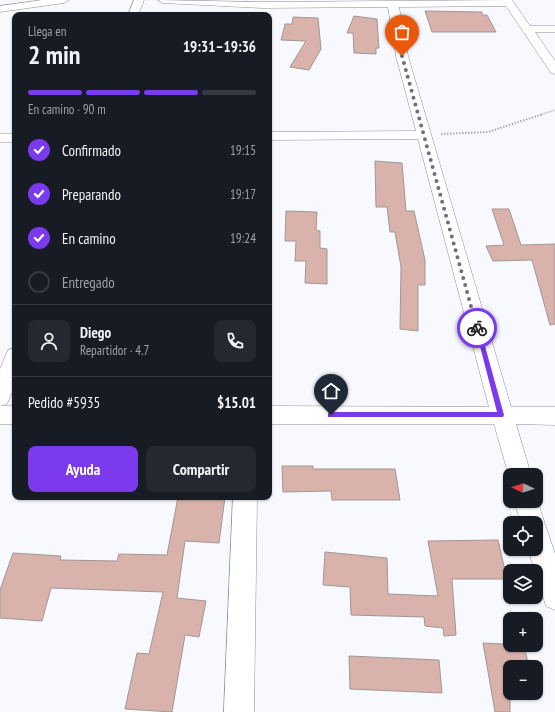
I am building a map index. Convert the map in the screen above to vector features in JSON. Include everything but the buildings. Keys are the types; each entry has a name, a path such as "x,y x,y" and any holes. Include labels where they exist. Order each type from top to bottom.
{"street":[{"path":"0,21 0,8 64,0"},
{"path":"134,12 139,0"},
{"path":"163,0 262,7 508,2 555,70"},
{"path":"393,5 402,56 517,468"},
{"path":"528,29 555,29"},
{"path":"272,136 424,135"},
{"path":"0,138 12,138"},
{"path":"0,398 12,363"},
{"path":"272,414 555,416"},
{"path":"0,415 12,415"},
{"path":"239,712 244,500"},
{"path":"543,556 555,597"}],"path":[{"path":"424,135 488,132 555,110"}],"way so far":[{"path":"402,56 477,328"}],"route":[{"path":"331,415 501,415 477,328"}]}
